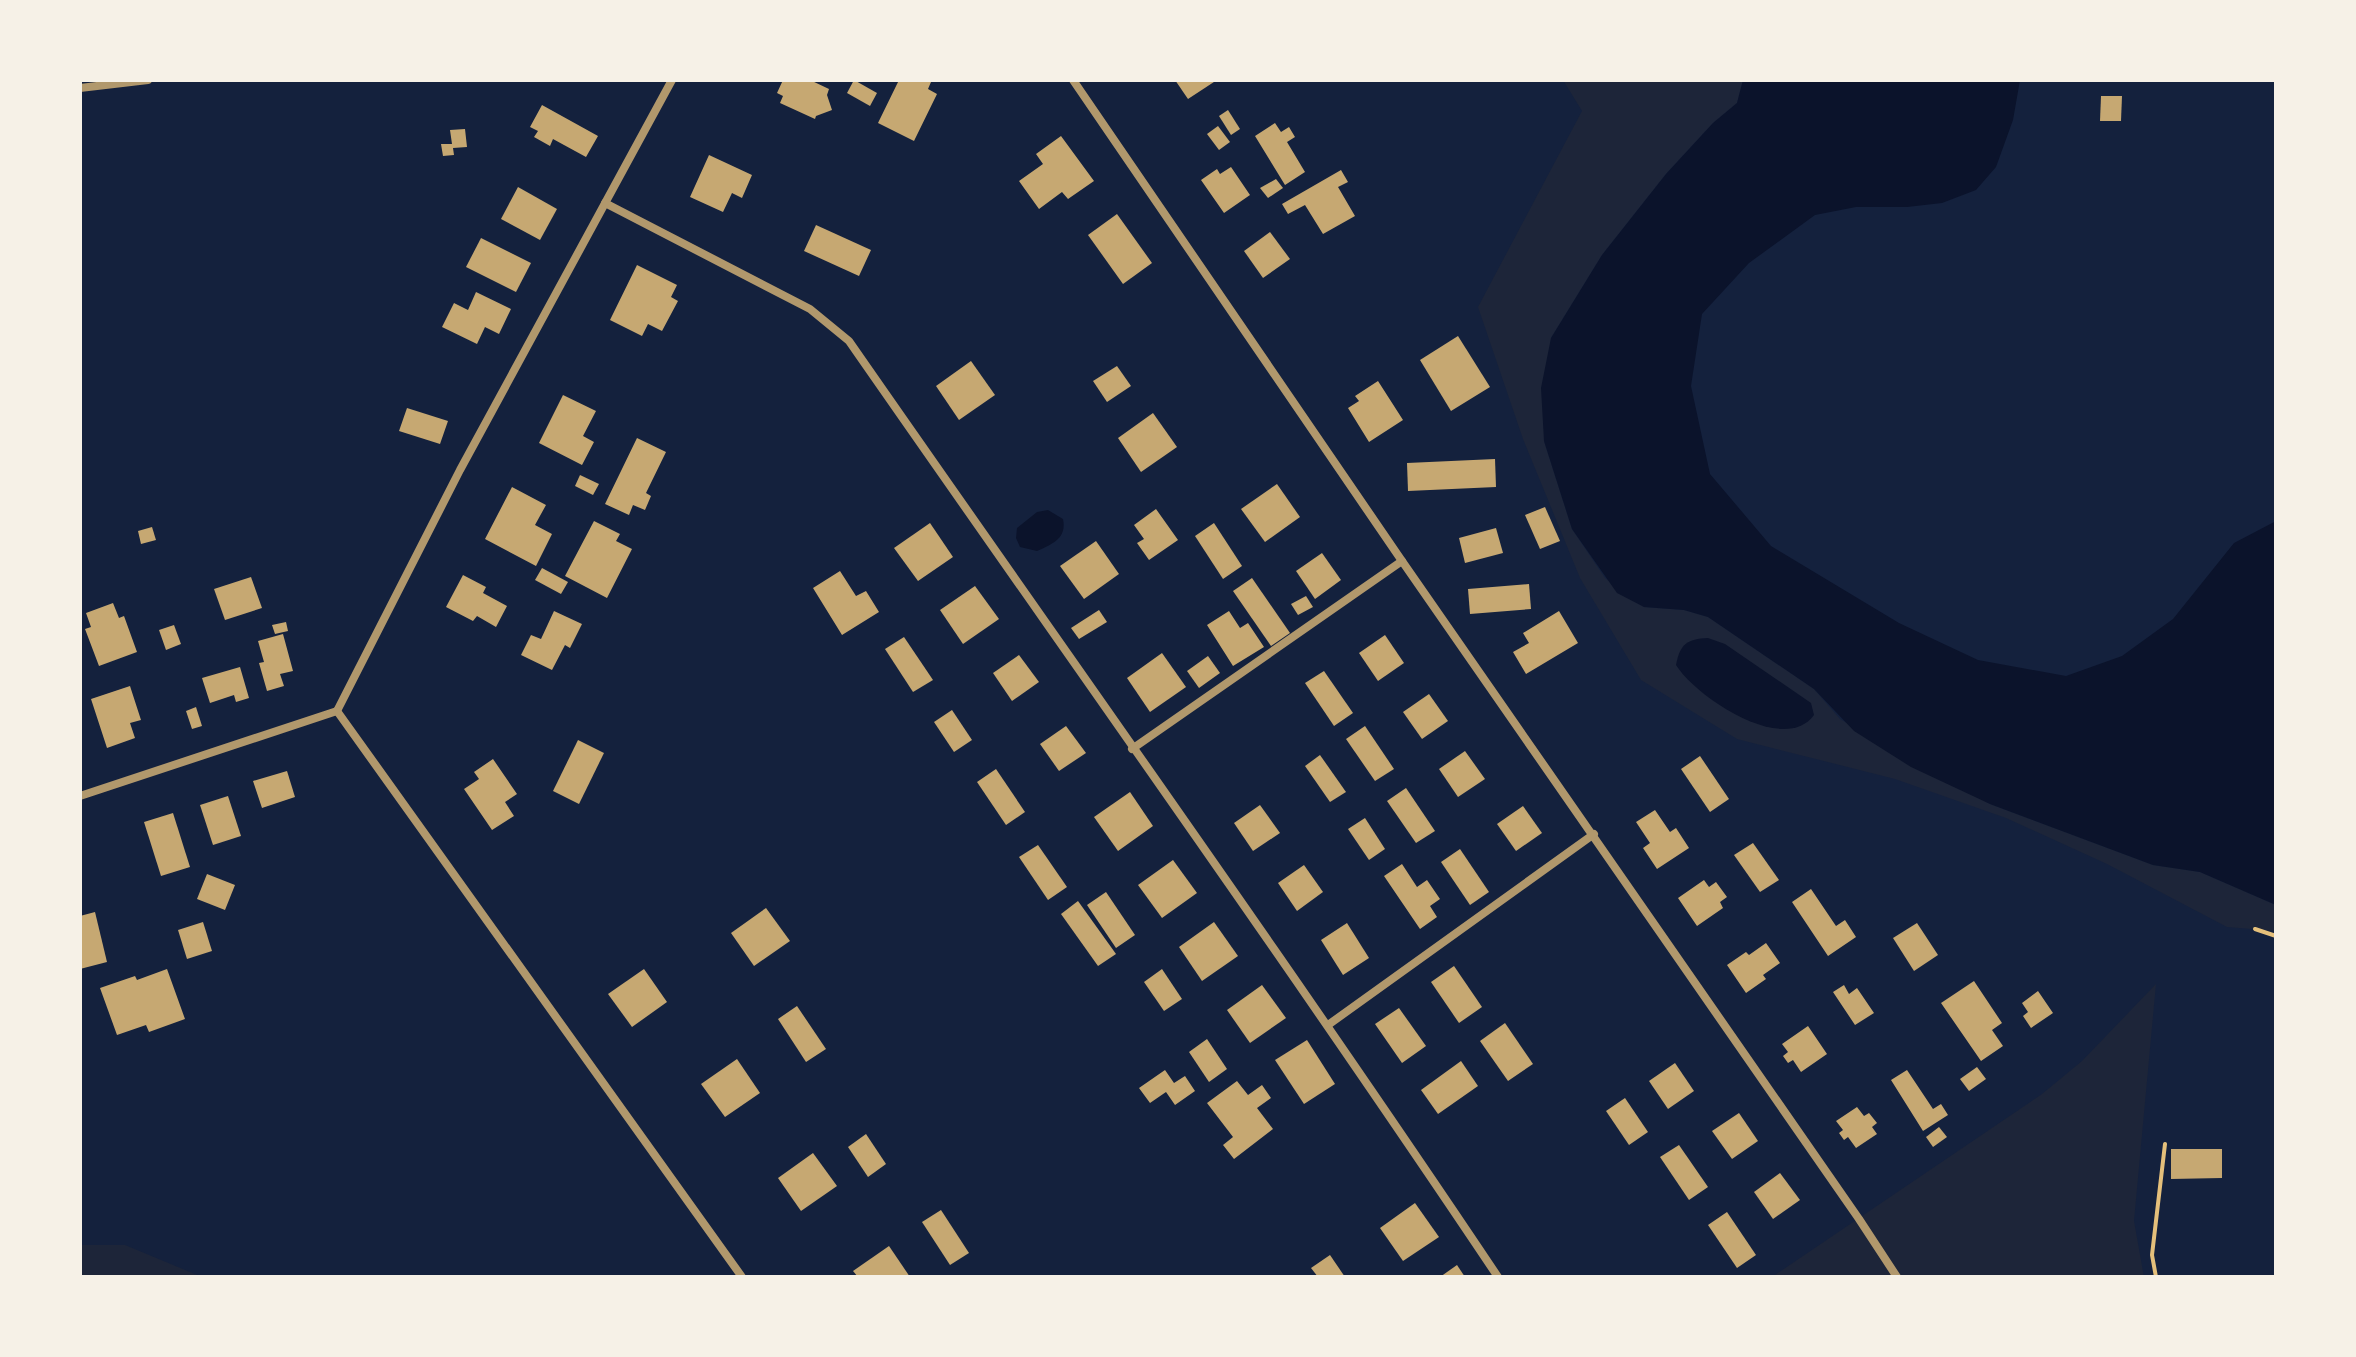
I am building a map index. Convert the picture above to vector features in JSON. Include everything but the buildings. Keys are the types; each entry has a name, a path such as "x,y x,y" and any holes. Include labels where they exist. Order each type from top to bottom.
{"street":[{"path":"80,88 148,80"},
{"path":"80,796 337,711 453,483 672,80"},
{"path":"1073,80 1897,1277"},
{"path":"605,203 810,309 849,341 1328,1025 1498,1277"},
{"path":"1132,749 1402,561"},
{"path":"337,711 742,1277"},
{"path":"1328,1025 1594,834"}],"path":[{"path":"2255,929 2276,936"},
{"path":"2156,1277 2152,1255 2165,1144"}],"shaded area":[{"path":"1563,80 1743,80 1737,103 1713,123 1666,174 1602,255 1551,338 1544,441 1572,529 1605,578 1644,607 1684,610 1708,617 1814,689 1840,719 1990,804 2153,865 2200,872 2276,905 2276,931 2227,927 2107,864 2006,818 1895,779 1737,739 1641,680 1580,578 1523,439 1478,307 1582,111"},
{"path":"1743,80 2020,80 2013,120 1996,167 1976,190 1942,203 1856,207 1815,215 1749,263 1702,314 1691,386 1710,474 1771,546 1899,623 1978,660 2066,676 2122,656 2173,619 2234,543 2276,521 2276,905 2200,872 2153,865 1990,804 1911,767 1854,731 1814,689 1708,617 1684,610 1644,607 1617,593 1572,529 1544,441 1541,388 1551,338 1602,255 1666,174 1713,123 1737,103"},
{"path":"1048,510 1063,519 1061,536 1037,551 1020,547 1016,538 1017,528 1037,512"},
{"path":"1708,638 1725,644 1811,703 1814,715 1800,726 1783,729 1762,726 1721,706 1686,678 1676,665 1686,644"},
{"path":"2156,984 2134,1221 2144,1277 1772,1277 2042,1094 2082,1061"},
{"path":"80,1245 125,1245 202,1277 80,1277"}]}
